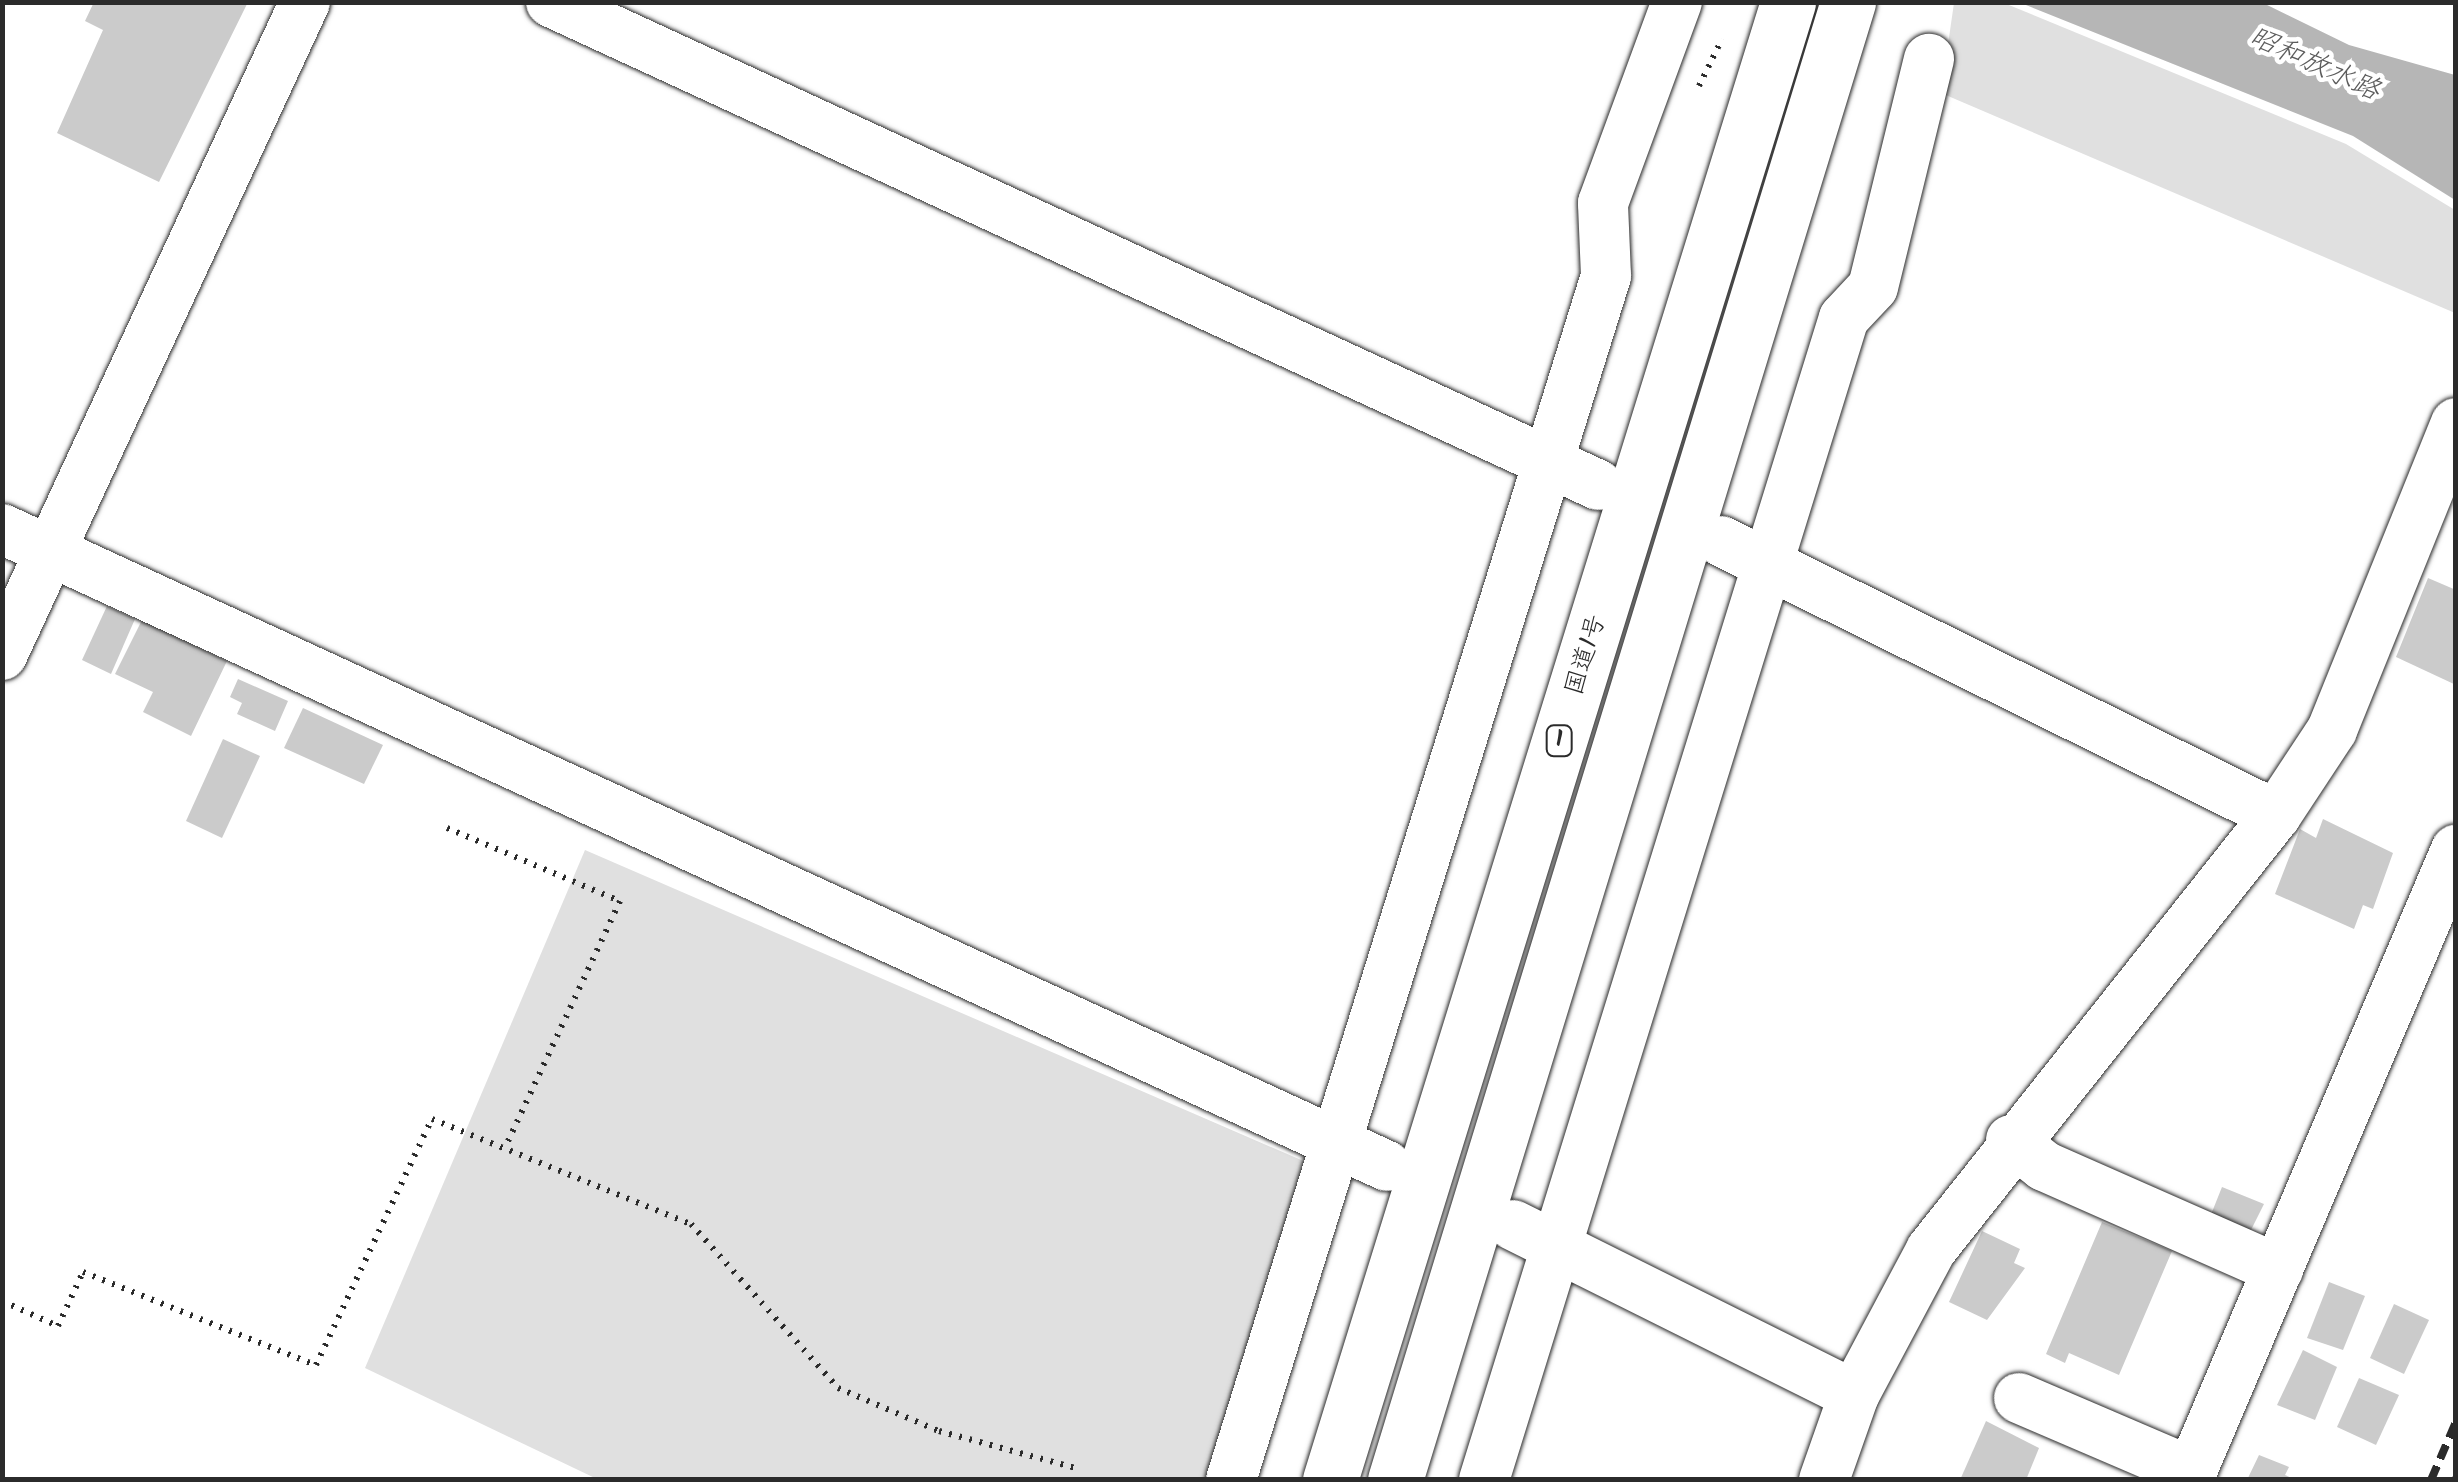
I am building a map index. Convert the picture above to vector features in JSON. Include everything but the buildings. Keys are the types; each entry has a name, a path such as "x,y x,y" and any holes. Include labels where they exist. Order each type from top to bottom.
{"highway":[{"name":"国道1号","path":"1330,1480 1788,2"},
{"path":"1395,1480 1848,2"}],"street":[{"path":"2,655 305,2"},
{"path":"551,2 1546,456 1598,485"},
{"path":"1231,1480 1546,456 1606,276 1603,203 1677,2"},
{"path":"1484,1480 1533,1237 1766,564 1844,318 1872,288 1929,59"},
{"path":"1824,1480 1854,1395 1931,1250 2012,1140 2276,815 2332,730 2456,424"},
{"path":"2,530 1334,1146 1387,1166"},
{"path":"1721,541 2276,815"},
{"path":"2020,1398 2190,1476 2456,850"},
{"path":"2012,1140 2044,1166 2278,1268"},
{"path":"1533,1237 1854,1395"}],"path":[{"path":"447,828 620,901 504,1148"},
{"path":"2,1302 58,1326 83,1272 316,1365 432,1119 692,1224 838,1388 940,1431 1075,1468"}],"shaded area":[{"path":"1954,3 2004,3 2346,144 2455,210 2455,313 1941,93"},
{"path":"585,850 1308,1163 1213,1479 597,1479 365,1368"}],"water":[{"name":"昭和放水路","path":"2021,3 2263,3 2349,45 2455,75 2455,200 2353,136"}],"railway":[{"path":"2431,1480 2456,1422"}]}
